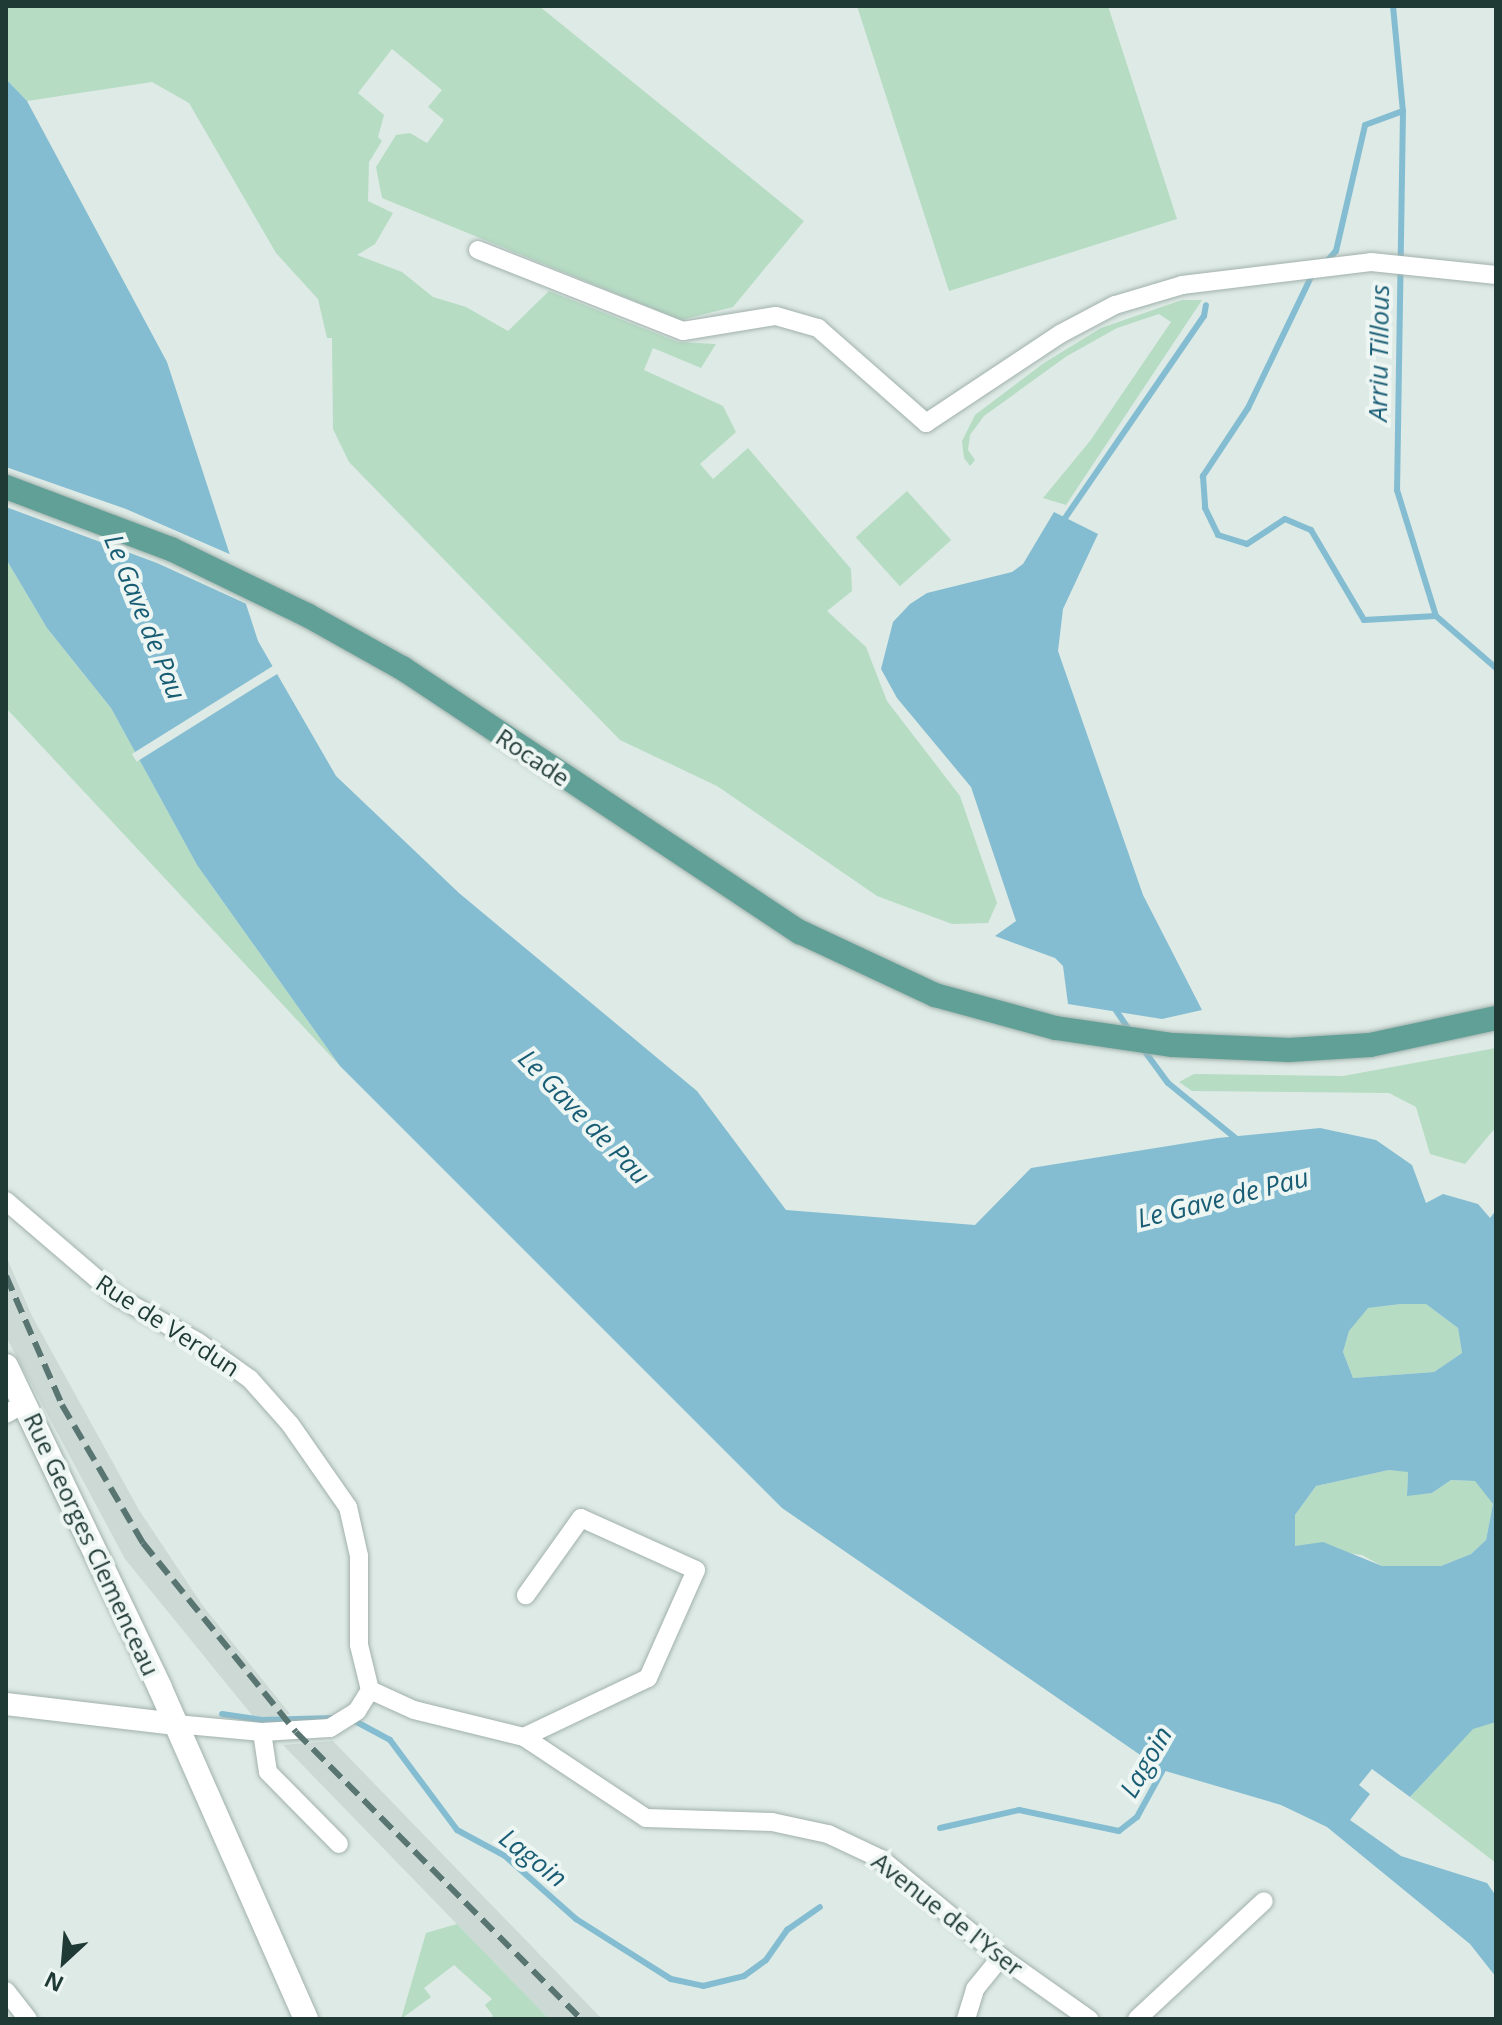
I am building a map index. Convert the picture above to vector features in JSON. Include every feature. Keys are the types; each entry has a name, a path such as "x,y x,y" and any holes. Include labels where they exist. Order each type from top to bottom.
{"main road":[{"name":"Rocade","path":"6,487 171,549 402,668 800,932 935,995 1056,1028 1173,1045 1289,1050 1370,1045 1496,1018"},
{"name":"Rue Georges Clemenceau","path":"6,1366 12,1409 176,1724 307,2017"}],"street":[{"path":"478,250 683,331 776,316 818,328 926,423 1060,334 1115,305 1182,285 1373,264 1496,275"},
{"name":"Rue de Verdun","path":"6,1201 118,1297 198,1342 250,1379 290,1424 348,1507 359,1556 359,1645 370,1690"},
{"path":"524,1737 648,1678 696,1570 581,1518 526,1595"},
{"path":"6,1704 262,1732 330,1728 357,1711 370,1690"},
{"name":"Avenue de l'Yser","path":"370,1690 414,1710 524,1737 646,1818 772,1822 828,1834 881,1859 1001,1957 1089,2019"},
{"path":"262,1732 268,1772 339,1844"},
{"path":"1137,2019 1264,1901"},
{"path":"966,2019 975,1989 1001,1957"},
{"path":"6,1991 28,2019"}],"shaded area":[{"path":"6,1256 32,1316 139,1510 203,1606 290,1714 256,1720 125,1559 6,1337"},
{"path":"333,1741 602,2019 549,2019 283,1745"}],"green space":[{"path":"6,6 539,6 804,221 733,307 681,320 382,198 376,167 396,135 410,133 427,143 444,120 428,107 442,90 392,49 358,93 384,115 378,137 382,141 369,162 368,201 393,213 375,244 357,255 402,272 433,297 466,307 508,331 549,291 678,342 716,344 701,368 653,348 644,370 723,406 736,432 700,464 713,479 748,448 851,569 852,591 827,611 866,647 887,701 960,796 997,903 988,923 952,924 877,896 717,786 620,740 349,462 333,429 332,338 327,338 318,299 276,253 189,103 152,82 27,101 6,79"},
{"path":"857,6 1108,6 1177,219 949,291"},
{"path":"1182,300 1202,300 1066,505 1043,498 1090,441 1171,322 1159,314 1117,328 1067,356 984,416 970,435 968,450 975,460 970,466 964,458 962,441 975,415 1044,363 1101,328"},
{"path":"907,491 951,540 900,586 856,537"},
{"path":"6,559 47,628 111,708 197,865 340,1066 6,708"},
{"path":"1496,1048 1496,1127 1465,1164 1430,1154 1416,1107 1389,1093 1192,1091 1179,1082 1194,1074 1343,1076"},
{"path":"1426,1304 1458,1328 1462,1353 1434,1372 1353,1378 1343,1352 1349,1331 1367,1308"},
{"path":"1389,1470 1408,1471 1407,1495 1432,1493 1451,1480 1476,1481 1493,1504 1486,1540 1471,1554 1441,1566 1382,1566 1362,1555 1295,1546 1295,1515 1316,1486"},
{"path":"1496,1722 1496,1863 1410,1797 1473,1728"},
{"path":"457,1924 549,2019 490,2019 493,2016 485,2005 492,1999 454,1965 424,1988 431,1997 401,2019 426,1933"}],"water":[{"name":"Le Gave de Pau","path":"6,79 27,101 167,362 258,641 336,776 459,893 697,1091 786,1210 975,1225 1031,1168 1218,1138 1320,1128 1376,1140 1412,1165 1426,1203 1443,1194 1478,1204 1490,1218 1496,1210 1496,1722 1473,1729 1410,1797 1372,1769 1359,1785 1370,1794 1350,1820 1401,1856 1487,1883 1496,1896 1496,1977 1470,1944 1327,1827 1281,1805 1162,1770 782,1508 340,1066 197,865 111,708 47,628 6,559","holes":["1426,1304 1458,1328 1462,1353 1434,1372 1353,1378 1343,1352 1349,1331 1368,1308","1389,1470 1408,1472 1407,1496 1432,1493 1451,1480 1475,1481 1493,1504 1486,1540 1471,1554 1441,1566 1382,1566 1323,1542 1295,1546 1295,1515 1316,1486"]},
{"path":"1054,512 1098,534 1063,609 1058,651 1143,895 1202,1010 1162,1019 1068,1004 1063,966 1055,958 995,936 1016,921 971,787 897,698 881,669 893,622 910,604 927,593 1012,572 1023,564"}],"pier":[{"path":"6,467 126,509 234,556 251,606 157,563 6,507"},
{"path":"276,664 281,672 137,762 132,754"}],"waterway":[{"name":"Arriu Tillous","path":"1393,6 1403,111 1397,490 1436,616 1496,668"},
{"path":"1326,262 1336,251 1365,125 1403,111"},
{"path":"1312,275 1248,408 1203,476 1205,508 1218,535 1247,544 1285,519 1311,530 1364,620 1436,616"},
{"path":"1063,521 1204,316 1206,305"},
{"path":"1111,1003 1129,1030"},
{"path":"1143,1049 1168,1083 1238,1140"},
{"name":"Lagoin","path":"222,1714 262,1720 334,1718"},
{"name":"Lagoin","path":"353,1720 390,1740 457,1830 505,1856 576,1919 671,1979 703,1986 744,1976 766,1960 787,1930 820,1907"},
{"name":"Lagoin","path":"940,1828 1019,1810 1119,1831 1137,1817 1165,1766"}],"railway":[{"path":"6,1276 62,1405 143,1543 296,1732 581,2019"}]}
